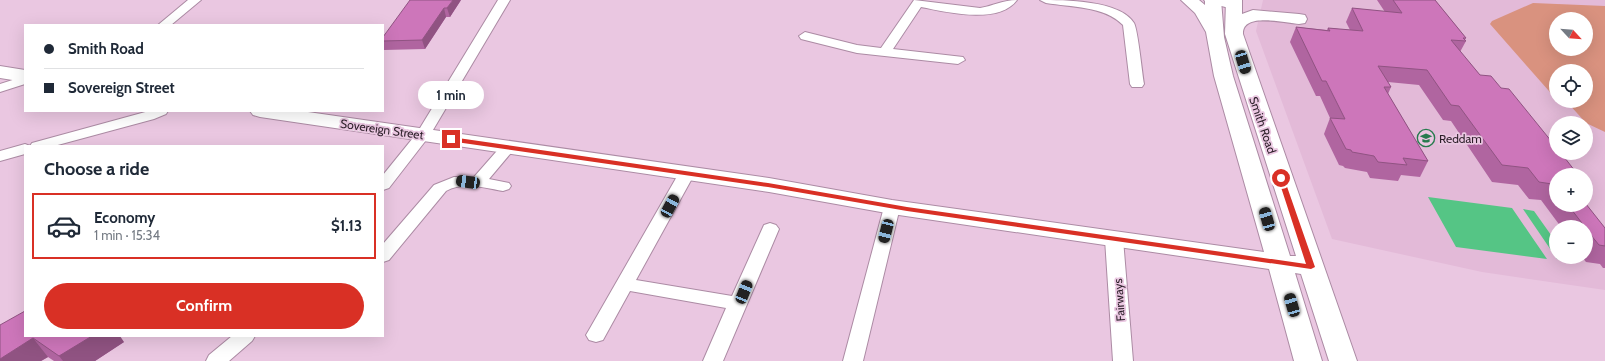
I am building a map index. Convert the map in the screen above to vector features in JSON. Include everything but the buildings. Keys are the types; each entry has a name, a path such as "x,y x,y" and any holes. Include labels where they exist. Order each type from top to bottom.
{"main road":[{"path":"1189,0 1224,30 1239,20 1253,15 1299,16 1266,1"},
{"name":"Smith Road","path":"1212,0 1212,17 1224,30 1251,89 1343,361"},
{"name":"Smith Road","path":"1234,2 1224,30 1228,87 1308,361"},
{"path":"0,72 24,76"},
{"name":"Sovereign Street","path":"267,112 768,185 892,207 1311,267"}],"street":[{"path":"165,24 195,0"},
{"path":"384,184 423,135 504,0"},
{"path":"885,52 919,2 958,10 981,11 1000,8 1011,0"},
{"path":"1046,0 1109,11 1126,19 1129,24 1137,84"},
{"path":"1212,0 1234,2"},
{"path":"805,36 845,47 958,60"},
{"path":"0,88 24,80"},
{"path":"42,145 149,116 159,112"},
{"path":"477,183 508,147"},
{"path":"0,156 24,149"},
{"path":"596,335 687,173"},
{"path":"384,255 440,188 454,180 503,186"},
{"path":"853,361 892,207"},
{"path":"713,361 739,304 770,228"},
{"name":"Fairways","path":"1114,239 1123,361"},
{"path":"625,284 739,304"},
{"path":"216,361 244,337"}],"shaded area":[{"name":"Reddam","path":"1263,0 1605,0 1605,290 1482,272 1332,239 1256,31"},
{"path":"1533,3 1605,6 1605,132 1593,126 1593,116 1580,116 1572,108 1593,108 1593,64 1549,64 1549,91 1490,24 1492,21"},
{"path":"1428,197 1512,208 1547,259 1456,247"},
{"path":"1523,209 1534,211 1549,232 1549,247"}],"place":[{"name":"Reddam","path":"1426,138"}],"route":[{"path":"451,139 768,185 892,207 1311,267 1281,178"}]}
